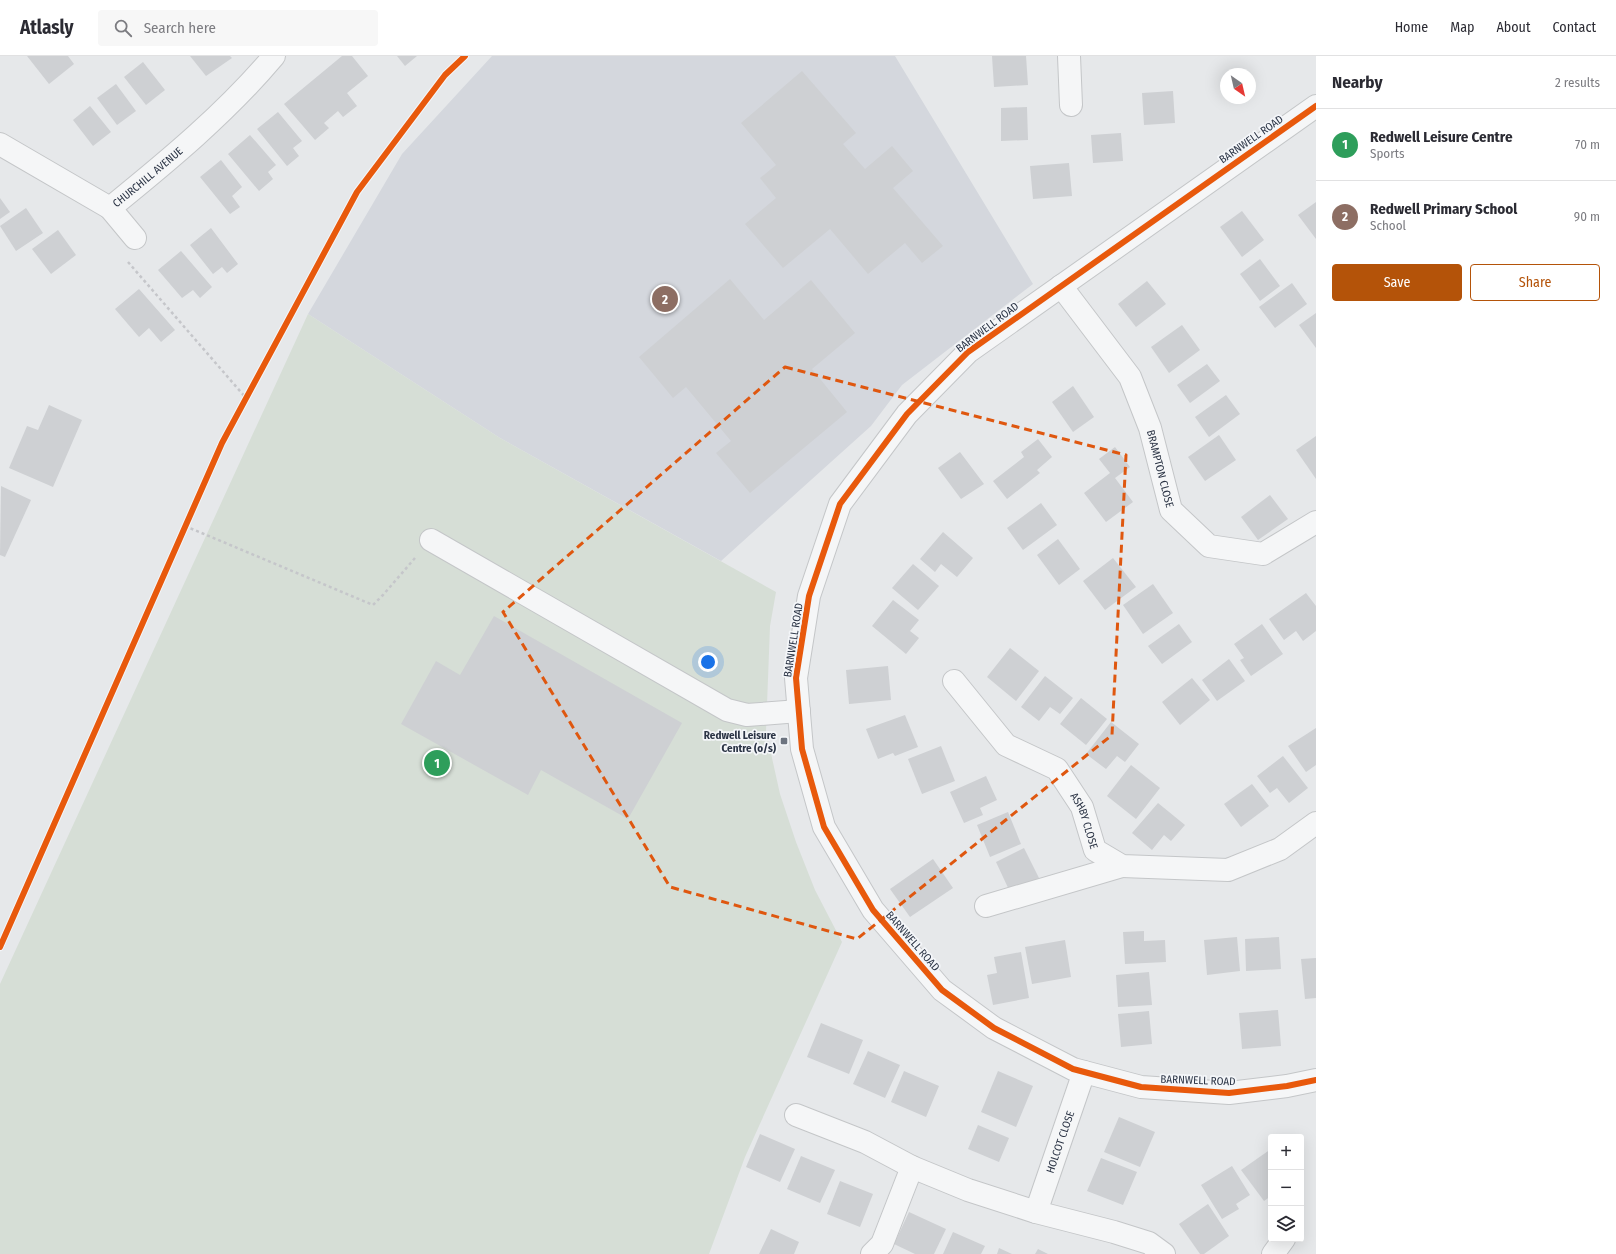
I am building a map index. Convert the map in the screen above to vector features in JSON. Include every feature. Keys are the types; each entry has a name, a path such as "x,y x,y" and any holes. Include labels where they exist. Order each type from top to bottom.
{"street":[{"name":"CHURCHILL AVENUE","path":"0,144 110,208 214,120 250,84 274,56"},
{"path":"1069,56 1071,105"},
{"name":"BARNWELL ROAD","path":"1316,106 968,352 907,414 840,504 810,596 796,678 802,749 824,827 873,910 942,990 994,1028 1073,1069 1141,1087 1229,1093 1288,1086 1316,1080"},
{"path":"110,208 134,248"},
{"name":"BRAMPTON CLOSE","path":"1061,286 1130,377 1150,428 1171,510 1204,541 1210,546 1263,554 1316,522"},
{"path":"432,540 727,710 747,715 799,711"},
{"name":"ASHBY CLOSE","path":"954,681 1006,745 1057,769 1082,807 1095,850 1122,866 1228,870 1280,849 1316,823"},
{"path":"986,906 1122,866"},
{"name":"HOLCOT CLOSE","path":"1036,1212 1084,1072"},
{"path":"796,1115 865,1142 912,1168 968,1190 1036,1212 1114,1232 1149,1243 1164,1254"},
{"path":"872,1254 882,1244 912,1168"},
{"path":"1272,1254 1282,1242"}],"path":[{"path":"134,248 128,261 246,398"},
{"path":"242,404 250,391"},
{"path":"182,533 188,519"},
{"path":"185,526 372,605 383,595 432,540"}],"highlighted area":[{"path":"785,367 1126,455 1112,735 857,939 670,887 503,612"}],"shaded area":[{"path":"492,56 895,56 1033,284 902,385 871,426 721,561 500,438 308,314 402,154"},
{"path":"308,314 500,438 776,592 770,626 766,731 780,794 796,842 815,890 842,942 745,1157 709,1254 0,1254 0,984"}],"building":[{"path":"27,56 68,56 74,64 49,84"},
{"path":"190,56 230,56 232,58 206,76"},
{"path":"342,56 352,56 368,76 347,93 357,106 343,117 338,111 324,123 329,128 315,140 284,104"},
{"path":"397,56 417,56 405,66"},
{"path":"992,56 1026,56 1028,85 994,87"},
{"path":"143,62 165,90 146,105 124,77"},
{"path":"802,71 856,133 843,144 865,169 892,146 913,171 893,188 943,246 922,263 905,243 868,274 830,229 783,268 745,224 776,198 760,178 776,165 741,123"},
{"path":"116,84 136,111 117,125 97,98"},
{"path":"1173,91 1175,123 1144,125 1142,93"},
{"path":"90,106 111,132 93,146 73,120"},
{"path":"1027,107 1028,140 1001,141 1001,108"},
{"path":"278,112 302,141 293,148 299,156 287,166 257,129"},
{"path":"1121,133 1123,161 1093,163 1091,135"},
{"path":"250,135 276,165 268,172 273,179 259,191 228,154"},
{"path":"221,160 242,187 232,196 240,207 230,214 200,177"},
{"path":"1069,163 1072,196 1033,199 1030,166"},
{"path":"0,198 10,212 0,219"},
{"path":"1316,202 1316,239 1298,215"},
{"path":"26,208 43,233 16,251 0,226"},
{"path":"1242,211 1264,240 1242,257 1220,227"},
{"path":"211,228 238,264 227,273 222,267 213,274 190,245"},
{"path":"58,230 76,255 51,274 32,249"},
{"path":"181,251 212,287 200,298 193,290 182,298 158,270"},
{"path":"1260,259 1280,286 1260,301 1240,274"},
{"path":"730,279 764,320 811,280 855,333 812,369 847,412 750,493 716,453 731,441 686,387 673,398 639,357"},
{"path":"1147,281 1166,304 1136,327 1118,304"},
{"path":"1292,283 1307,304 1275,328 1259,307"},
{"path":"139,289 175,330 161,342 149,328 139,337 115,309"},
{"path":"1316,313 1316,348 1299,325"},
{"path":"1182,325 1200,350 1169,373 1151,347"},
{"path":"1207,364 1220,381 1190,403 1177,385"},
{"path":"1073,386 1094,417 1073,432 1052,402"},
{"path":"1226,395 1240,414 1209,437 1195,417"},
{"path":"49,405 82,420 53,487 9,468 27,426 38,430"},
{"path":"1219,435 1236,460 1205,481 1188,457"},
{"path":"1316,436 1316,479 1296,450"},
{"path":"1038,439 1052,457 1037,470 1040,473 1007,499 993,481 1024,457 1021,452"},
{"path":"1115,447 1130,467 1115,478 1133,502 1106,522 1084,493 1110,473 1099,459"},
{"path":"960,452 984,484 961,499 938,468"},
{"path":"1,486 31,500 5,557 0,555"},
{"path":"1270,495 1288,519 1258,540 1241,517"},
{"path":"1041,503 1057,525 1023,550 1007,528"},
{"path":"943,532 973,558 957,577 941,564 935,572 920,559"},
{"path":"1058,539 1080,569 1059,585 1037,555"},
{"path":"1113,558 1136,587 1105,610 1083,581"},
{"path":"913,564 939,586 918,610 892,588"},
{"path":"1153,584 1173,613 1143,634 1123,605"},
{"path":"1306,593 1316,606 1316,631 1303,641 1296,631 1284,640 1269,619"},
{"path":"893,600 919,620 910,631 919,638 906,654 872,626"},
{"path":"494,616 682,723 628,819 541,770 528,795 401,724 436,661 460,675"},
{"path":"1179,624 1192,642 1162,664 1148,646"},
{"path":"1262,624 1283,654 1251,676 1240,660 1244,658 1234,644"},
{"path":"1010,648 1039,671 1016,701 987,677"},
{"path":"1229,659 1245,681 1217,701 1202,680"},
{"path":"888,666 891,700 849,704 846,670"},
{"path":"1045,676 1073,698 1060,714 1050,707 1039,721 1021,707"},
{"path":"1192,678 1210,700 1180,725 1162,702"},
{"path":"1081,698 1107,719 1086,745 1060,724"},
{"path":"905,715 918,747 895,756 893,753 878,759 866,729"},
{"path":"1111,722 1139,744 1125,762 1117,756 1106,769 1086,754"},
{"path":"1316,728 1316,765 1306,772 1288,746"},
{"path":"941,746 955,781 922,794 908,759"},
{"path":"1283,756 1308,788 1289,803 1277,788 1270,793 1257,776"},
{"path":"1131,765 1160,788 1136,819 1107,796"},
{"path":"986,776 997,800 980,808 983,815 964,823 950,792"},
{"path":"1252,784 1269,806 1241,827 1224,804"},
{"path":"1158,803 1185,825 1171,841 1164,835 1152,850 1132,833"},
{"path":"1008,812 1021,844 990,857 977,825"},
{"path":"1024,848 1039,878 1010,892 996,862"},
{"path":"933,859 953,888 910,917 890,889"},
{"path":"1144,931 1144,941 1165,940 1166,962 1125,964 1123,932"},
{"path":"1237,937 1240,971 1207,975 1204,940"},
{"path":"1279,937 1281,969 1246,971 1245,939"},
{"path":"1065,940 1071,977 1032,984 1025,947"},
{"path":"1021,952 1029,998 993,1005 987,975 997,973 994,957"},
{"path":"1316,958 1316,998 1305,999 1301,959"},
{"path":"1149,972 1152,1005 1118,1007 1116,975"},
{"path":"1278,1010 1281,1046 1242,1049 1239,1013"},
{"path":"1149,1011 1152,1044 1121,1047 1118,1014"},
{"path":"821,1023 863,1040 849,1074 807,1057"},
{"path":"868,1051 900,1065 885,1098 853,1084"},
{"path":"904,1071 939,1086 926,1117 891,1102"},
{"path":"998,1071 1033,1086 1016,1127 981,1112"},
{"path":"1119,1117 1155,1132 1140,1167 1104,1152"},
{"path":"978,1125 1009,1138 999,1162 968,1149"},
{"path":"760,1134 795,1149 780,1182 746,1167"},
{"path":"1268,1151 1268,1198 1264,1201 1241,1170"},
{"path":"801,1156 835,1170 820,1203 787,1189"},
{"path":"1101,1158 1137,1172 1123,1205 1087,1191"},
{"path":"1232,1166 1250,1195 1236,1204 1239,1209 1222,1219 1201,1185"},
{"path":"840,1181 873,1194 860,1227 827,1214"},
{"path":"1208,1204 1229,1236 1204,1254 1200,1254 1179,1224"},
{"path":"909,1212 946,1229 934,1254 915,1254 894,1244"},
{"path":"771,1229 799,1242 794,1254 759,1254"},
{"path":"953,1232 985,1246 981,1254 943,1254"},
{"path":"999,1248 1012,1254 997,1254"},
{"path":"1038,1249 1048,1254 1035,1254"}],"cycle path":[{"path":"0,947 222,443 357,192 445,75 465,56"},
{"path":"1316,106 968,352 907,414 840,504 809,596 796,678 802,749 824,827 873,910 942,990 994,1028 1073,1069 1141,1087 1229,1093 1287,1086 1316,1080"}],"place":[{"name":"Redwell Primary School","path":"665,299"},
{"name":"Redwell Leisure Centre (o/s)","path":"784,741"},
{"name":"Redwell Leisure Centre","path":"437,763"}]}
